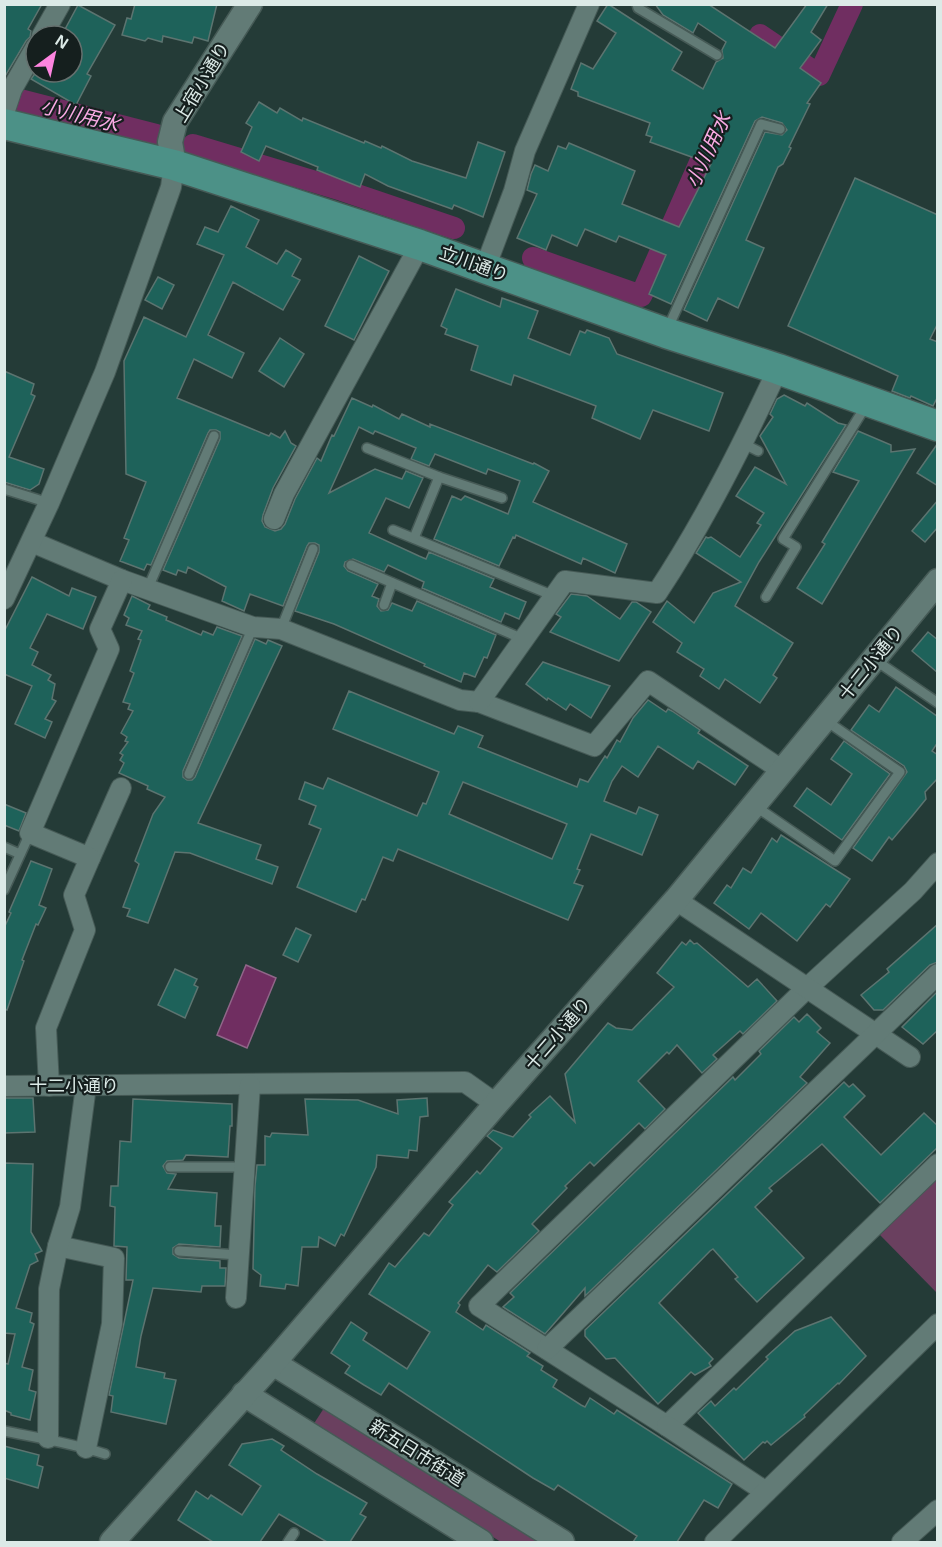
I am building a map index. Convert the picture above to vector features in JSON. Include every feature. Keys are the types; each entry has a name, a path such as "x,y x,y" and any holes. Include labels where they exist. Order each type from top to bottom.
{"main road":[{"name":"立川通り","path":"7,107 174,165 420,245 666,333 778,369 938,426"}],"street":[{"path":"49,24 60,4"},
{"name":"上宿小通り","path":"174,165 170,142 176,122 250,4"},
{"path":"485,268 514,190 525,151 589,4"},
{"path":"7,107 24,72"},
{"path":"4,598 10,573 32,542 105,372 171,187 174,165"},
{"path":"274,519 284,494 420,245"},
{"path":"479,702 565,581 657,593 750,447 778,369"},
{"path":"32,542 122,579 254,627 281,629 460,700 479,702 594,746 648,681 783,771"},
{"path":"90,858 30,833 109,649 100,629 122,579"},
{"name":"十二小通り","path":"4,1086 465,1082 496,1104 676,900 938,581"},
{"path":"49,1086 46,1028 85,930 74,895 121,788"},
{"path":"766,1492 479,1306 807,988 913,891 938,863"},
{"path":"676,900 910,1057"},
{"path":"547,1349 873,1033 938,974"},
{"path":"236,1298 250,1085"},
{"path":"48,1438 49,1289 58,1246 70,1207 86,1086"},
{"path":"112,1542 273,1363 496,1104"},
{"path":"667,1426 938,1164"},
{"path":"58,1246 114,1258 112,1324 86,1448"},
{"path":"715,1542 938,1324"},
{"name":"新五日市街道","path":"273,1363 562,1542"},
{"path":"244,1394 481,1542"},
{"path":"902,1542 938,1510"}],"lane":[{"path":"637,4 638,9 717,55"},
{"path":"666,333 761,124 780,129"},
{"path":"766,597 796,547 783,539 869,402"},
{"path":"148,588 214,436"},
{"path":"367,448 439,477 502,498"},
{"path":"414,538 439,477"},
{"path":"4,489 50,503"},
{"path":"393,530 554,596"},
{"path":"281,629 314,549"},
{"path":"351,565 523,639"},
{"path":"384,604 392,583"},
{"path":"189,774 254,627"},
{"path":"875,660 938,703"},
{"path":"755,806 835,861 900,771 825,720"},
{"path":"4,890 30,833"},
{"path":"4,847 20,854"},
{"path":"170,1167 245,1167"},
{"path":"178,1251 239,1255"},
{"path":"4,1431 48,1438 105,1455"},
{"path":"288,1542 294,1533"}],"shaded area":[{"path":"246,965 276,978 247,1048 217,1035"},
{"path":"937,1179 937,1293 880,1235"},
{"path":"326,1405 545,1542 501,1542 313,1425"}],"building":[{"path":"4,4 42,4 31,24 24,24 24,44 4,78"},
{"path":"135,4 217,4 208,41 194,37 192,43 163,36 162,42 148,38 145,41 122,35 127,18 131,19"},
{"path":"608,4 682,52 672,70 703,89 716,62 723,58 722,50 726,42 698,23 693,33 663,15 655,4 708,4 775,48 807,4 828,4 811,32 821,40 800,68 821,83 807,103 810,104 789,147 791,148 783,164 778,167 746,240 764,248 738,308 718,298 707,321 684,310 765,132 782,135 787,130 782,123 762,117 755,121 671,304 649,294 666,255 619,236 616,242 585,229 577,246 552,235 546,250 517,238 537,194 527,190 535,165 548,171 558,146 566,149 569,143 635,171 622,204 679,227 711,164 650,142 652,137 646,135 650,123 578,96 578,92 571,89 581,63 593,69 616,33 597,21"},
{"path":"78,5 115,25 87,74 91,76 76,105 40,84 84,84 84,24 68,24"},
{"path":"259,102 277,113 280,108 302,121 303,118 364,143 365,141 381,148 382,146 412,161 466,178 478,142 505,152 483,217 454,205 452,209 388,186 365,174 360,187 266,146 259,161 241,152 252,127 246,123"},
{"path":"855,178 938,215 938,323 930,339 938,342 938,396 933,406 911,396 910,398 892,391 898,376 788,326"},
{"path":"231,206 259,220 246,247 277,264 286,250 301,259 292,276 300,280 283,310 233,282 208,335 244,353 232,378 194,359 177,398 269,436 271,433 280,438 285,431 291,443 296,446 273,488 263,515 262,521 265,527 275,531 281,529 285,524 295,499 317,458 321,461 352,398 372,407 373,405 399,419 402,414 430,427 430,424 534,463 549,471 533,502 627,544 615,573 583,558 581,564 516,535 499,566 434,539 452,496 461,500 465,496 508,514 520,481 488,469 486,474 435,454 429,466 411,459 416,448 359,427 329,493 375,469 402,479 406,471 423,478 409,508 386,498 369,533 426,559 429,552 494,579 490,587 526,602 519,619 505,613 501,622 422,588 424,582 388,565 384,572 353,559 345,562 344,566 348,571 378,584 372,596 379,599 377,606 381,611 388,610 392,603 412,611 417,601 496,635 487,658 484,657 475,677 464,673 461,682 334,624 295,611 319,552 319,545 315,543 309,543 307,546 283,606 250,594 244,611 222,601 226,587 188,567 186,573 178,570 176,575 163,570 220,439 220,432 216,430 210,430 208,433 151,565 147,564 144,570 120,561 129,540 124,538 146,482 126,474 124,361 144,317 186,337 224,255 197,244 205,227 218,232"},
{"path":"359,256 389,271 354,340 325,326"},
{"path":"158,277 174,285 162,309 145,300"},
{"path":"456,289 500,307 502,298 538,311 528,338 570,355 580,331 585,333 587,330 609,338 617,354 723,393 709,431 653,410 640,439 592,418 596,406 514,375 511,385 471,370 478,346 445,334 447,329 441,326"},
{"path":"280,338 304,354 284,387 259,371"},
{"path":"4,371 34,384 31,394 35,396 9,457 44,469 39,484 30,490 4,482"},
{"path":"784,395 805,406 807,403 838,423 846,425 759,562 735,606 793,643 773,675 777,678 760,703 725,679 719,689 700,676 704,669 677,652 682,643 653,622 667,601 694,623 713,593 741,582 696,553 706,537 711,537 740,557 761,525 757,523 764,513 736,496 755,467 786,484 760,436 773,417 770,414 777,399"},
{"path":"858,431 891,445 891,452 915,449 822,604 797,588 825,544 822,542 859,481 833,472"},
{"path":"938,443 938,486 917,473"},
{"path":"938,500 938,527 925,542 912,531"},
{"path":"32,577 69,596 72,588 96,597 83,629 47,614 30,648 38,652 32,665 51,675 48,680 55,684 52,699 56,701 45,719 52,722 45,738 15,724 32,686 4,674 4,632"},
{"path":"571,594 587,596 620,619 632,602 636,602 651,612 619,661 550,632 561,617 556,614"},
{"path":"132,596 150,605 148,609 167,617 166,620 201,635 203,631 213,635 217,627 242,636 183,771 183,777 187,780 195,777 255,639 266,644 268,640 282,646 198,823 261,845 256,859 278,867 272,884 190,853 175,852 148,923 127,916 130,909 123,907 139,864 135,861 153,814 165,797 147,789 148,786 119,773 124,763 120,760 123,755 120,753 128,742 125,741 127,737 121,733 133,711 128,709 130,704 123,702 134,673 130,671 142,631 126,625 129,618 124,615"},
{"path":"928,632 938,640 938,673 912,651"},
{"path":"543,662 610,686 591,718 570,704 566,710 548,698 547,700 526,684"},
{"path":"896,687 938,717 938,742 932,751 938,755 938,778 925,792 926,799 892,840 889,837 872,861 853,848 907,772 904,766 851,730 869,705 879,712"},
{"path":"349,691 454,734 458,726 476,733 483,736 478,747 577,787 580,779 588,782 605,756 607,758 617,740 620,742 633,718 648,700 666,712 668,709 672,711 700,730 698,733 748,766 735,785 698,761 693,769 658,746 638,777 622,766 612,781 604,801 636,814 639,807 658,815 642,855 591,834 574,883 583,886 568,920 398,849 393,861 383,857 365,900 362,899 356,912 297,887 321,829 309,824 316,806 299,799 305,782 323,789 328,778 417,816 423,803 426,804 439,772 333,729","holes":["463,782 567,824 552,859 449,814"]},
{"path":"844,741 890,774 842,840 794,806 807,788 831,805 852,774 831,759"},
{"path":"4,804 26,813 19,831 4,825"},
{"path":"781,835 850,879 830,907 826,904 797,941 761,913 749,929 714,903 727,885 731,888 743,868 751,873 772,838 777,842"},
{"path":"31,861 52,869 39,905 46,908 38,925 36,924 22,960 24,961 7,1010 4,1009 4,928"},
{"path":"938,924 938,962 930,965 883,1010 874,1010 861,995 889,972 887,969"},
{"path":"296,928 311,935 298,962 283,955"},
{"path":"690,940 694,944 697,943 748,987 757,979 777,1001 743,1034 740,1031 713,1055 717,1059 702,1073 677,1045 669,1054 667,1052 638,1081 665,1109 645,1129 639,1123 594,1166 590,1162 565,1186 567,1188 532,1224 539,1231 497,1272 488,1265 458,1303 460,1305 456,1312 483,1330 486,1325 530,1353 527,1356 543,1366 541,1370 557,1380 553,1387 581,1405 585,1407 590,1398 614,1414 617,1410 732,1484 718,1508 704,1500 677,1542 633,1542 637,1536 558,1485 554,1490 533,1478 389,1383 381,1395 364,1385 345,1373 350,1366 331,1353 351,1322 367,1333 363,1340 407,1369 430,1332 369,1294 389,1263 395,1267 424,1233 429,1236 453,1205 449,1202 477,1171 480,1174 502,1148 487,1136 493,1130 513,1137 531,1117 529,1115 550,1096 575,1122 565,1074 608,1023 616,1028 632,1030 674,987 657,973 682,942 686,945"},
{"path":"175,969 197,979 194,985 198,987 185,1018 158,1005"},
{"path":"938,991 938,1030 923,1044 902,1027"},
{"path":"807,1014 821,1028 817,1032 830,1043 800,1077 807,1083 585,1296 585,1288 545,1334 503,1307 514,1297 510,1293 515,1288 733,1077 735,1080 761,1054 759,1051 794,1017 799,1022"},
{"path":"844,1082 849,1087 853,1084 865,1096 844,1117 881,1155 924,1113 938,1126 938,1147 880,1203 822,1144 769,1188 772,1191 755,1207 804,1258 757,1302 735,1279 738,1277 713,1249 710,1251 659,1303 713,1359 709,1363 711,1366 695,1375 691,1372 658,1404 615,1358 606,1359 585,1336 585,1330"},
{"path":"4,1098 33,1098 35,1132 4,1133"},
{"path":"427,1098 428,1116 420,1117 417,1151 409,1150 408,1158 377,1155 376,1167 344,1236 341,1234 335,1246 319,1237 318,1247 302,1247 298,1286 286,1284 285,1289 260,1286 261,1275 253,1269 255,1186 257,1165 265,1165 265,1136 270,1137 272,1133 308,1135 305,1099 358,1100 398,1114 397,1100"},
{"path":"133,1099 232,1104 228,1157 186,1155 183,1160 167,1161 163,1166 167,1173 176,1174 168,1189 217,1193 215,1226 221,1226 220,1247 179,1244 173,1248 173,1254 179,1258 220,1261 220,1268 226,1268 225,1286 202,1286 201,1292 153,1288 136,1367 165,1373 164,1378 176,1380 166,1424 111,1412 113,1396 109,1395 133,1280 126,1280 127,1247 114,1246 115,1207 110,1206 111,1186 118,1186 120,1141 131,1142"},
{"path":"4,1163 33,1164 31,1232 42,1251 35,1254 38,1261 30,1265 16,1308 32,1313 30,1322 34,1324 22,1367 33,1370 29,1390 36,1392 30,1420 11,1415 4,1410 4,1363 8,1364 15,1334 4,1333"},
{"path":"831,1317 866,1356 804,1415 805,1417 771,1445 767,1441 763,1442 744,1460 698,1413 711,1401 715,1406 734,1388 736,1390 768,1359 766,1357 795,1331"},
{"path":"272,1439 284,1446 281,1450 367,1503 360,1514 366,1517 350,1542 327,1542 279,1514 260,1542 213,1542 178,1520 196,1491 208,1499 211,1495 242,1515 261,1486 229,1465 242,1444"},
{"path":"4,1446 39,1455 37,1465 43,1467 38,1488 4,1478"}],"waterway":[{"name":"小川用水","path":"746,66 760,35 819,75 852,4"},
{"name":"小川用水","path":"4,96 156,135"},
{"name":"小川用水","path":"533,258 641,296 713,133"},
{"name":"小川用水","path":"193,145 342,190 454,228"}]}
